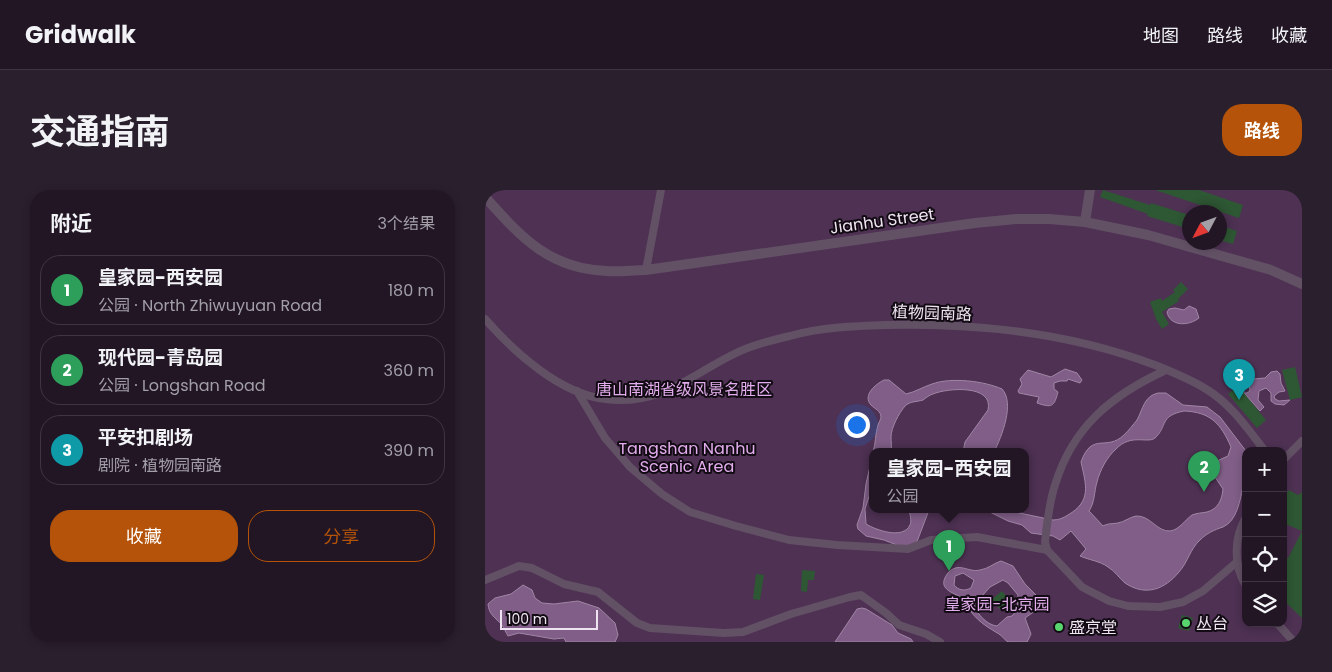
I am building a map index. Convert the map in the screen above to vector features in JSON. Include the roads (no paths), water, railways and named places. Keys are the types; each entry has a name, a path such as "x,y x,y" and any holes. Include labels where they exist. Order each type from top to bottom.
{"street":[{"path":"646,270 661,190"},
{"path":"1085,222 1090,190"},
{"name":"Jianhu Street","path":"485,197 525,240 539,250 570,264 607,271 646,270 975,223 1041,219 1085,222 1148,235 1271,270 1302,284"},
{"name":"植物园南路","path":"485,320 517,351 555,380 577,391 604,399 631,400 666,392 682,385 738,352 790,335 847,326 915,324 995,328 1067,340 1124,353 1166,370 1206,389 1221,400 1238,417 1262,447"},
{"path":"1046,546 1049,512 1055,484 1071,446 1088,424 1121,394 1138,383 1166,370"},
{"path":"577,391 605,438 630,467 662,494 690,512 789,540 908,550 931,540 977,537 1046,546 1082,587 1109,601 1128,606 1160,607 1183,602 1203,592 1237,562"},
{"path":"1287,456 1302,441"},
{"path":"1242,526 1238,534 1237,562 1244,582"},
{"path":"485,580 519,566 532,568 564,584 598,592 637,623 650,628 724,634 743,632 791,614 850,597 861,596 899,625 926,634 940,642"},
{"path":"1281,627 1294,642"}],"place":[{"name":"平安扣剧场","path":"1239,400"},
{"name":"现代园-青岛园","path":"1204,492"},
{"name":"皇家园-西安园","path":"949,571"},
{"name":"丛台","path":"1186,623"},
{"name":"盛京堂","path":"1059,627"}],"park label":[{"name":"唐山南湖省级风景名胜区","path":"684,389"},
{"name":"Tangshan Nanhu Scenic Area","path":"687,457"},
{"name":"皇家园-北京园","path":"997,604"}]}
